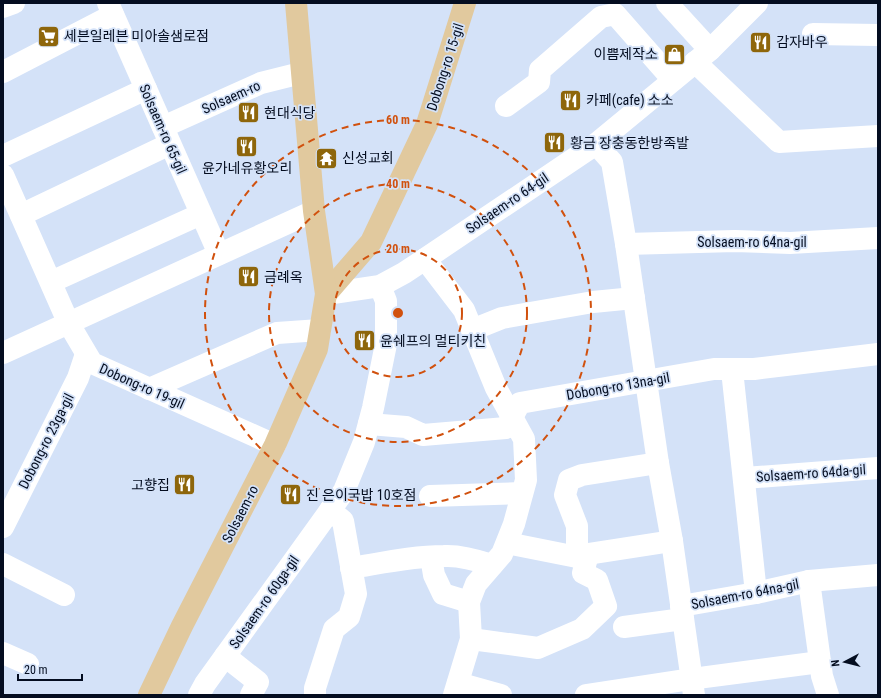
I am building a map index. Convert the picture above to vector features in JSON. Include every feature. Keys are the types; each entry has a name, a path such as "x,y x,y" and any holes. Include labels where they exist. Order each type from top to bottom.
{"main road":[{"name":"Solsaem-ro","path":"149,695 182,626 275,445 317,349 326,294 314,211 296,3"},
{"name":"Dobong-ro 15-gil","path":"326,294 372,242 427,124 465,3"}],"street":[{"path":"3,7 14,3"},
{"path":"667,3 703,56 779,142 878,136"},
{"name":"Solsaem-ro 64-gil","path":"326,294 380,286 404,273 596,144 703,56 757,3"},
{"path":"3,72 110,9"},
{"name":"Solsaem-ro 65-gil","path":"110,9 218,254"},
{"path":"506,106 539,82 540,70 601,17 615,14 673,80"},
{"path":"813,34 878,35"},
{"name":"Solsaem-ro","path":"166,135 261,83 301,73"},
{"path":"3,156 146,89"},
{"path":"21,215 166,135"},
{"name":"Solsaem-ro 64na-gil","path":"596,144 612,162 626,244 645,381 672,541 692,687"},
{"name":"Dobong-ro 19-gil","path":"3,175 69,324 92,363 275,445"},
{"path":"3,353 314,211"},
{"path":"51,282 201,214"},
{"name":"Solsaem-ro 64na-gil","path":"626,244 735,241 790,243 878,238"},
{"path":"425,259 464,310 496,388 524,439 526,480 514,524 502,554 476,584 469,602 471,639 456,689 501,695"},
{"name":"Solsaem-ro 60ga-gil","path":"199,695 205,684 344,491 364,442 386,344 386,301 380,286"},
{"path":"472,330 502,318 594,302 634,298"},
{"path":"149,389 277,333 320,330"},
{"name":"Dobong-ro 23ga-gil","path":"3,527 78,378 86,354"},
{"name":"Dobong-ro 13na-gil","path":"512,418 520,403 645,381 714,370 754,369 878,354"},
{"path":"732,370 756,593"},
{"path":"369,424 406,427 423,435 506,428 512,418"},
{"path":"471,639 538,648 582,629 606,606 597,580 583,574 583,555 577,526 565,496 569,480 582,475 658,463"},
{"name":"Solsaem-ro 64da-gil","path":"744,478 878,468"},
{"path":"430,496 522,493"},
{"path":"315,695 315,688 334,629 349,617 356,594 343,521 330,510"},
{"path":"507,543 583,555 672,541"},
{"path":"351,568 445,556 472,559 492,565"},
{"path":"431,557 434,575 443,594 469,602"},
{"path":"3,564 64,595"},
{"path":"828,695 822,676 809,581 878,574"},
{"name":"Solsaem-ro 64na-gil","path":"624,627 809,581"},
{"path":"3,653 28,664"},
{"path":"225,656 258,682 251,695"},
{"path":"586,695 692,687 820,662"}],"place":[{"name":"세븐일레븐 미아솔샘로점","path":"49,36"},
{"name":"감자바우","path":"760,42"},
{"name":"이쁨제작소","path":"674,54"},
{"name":"카페(cafe) 소소","path":"571,100"},
{"name":"현대식당","path":"249,113"},
{"name":"황금 장충동한방족발","path":"554,143"},
{"name":"윤가네유황오리","path":"247,146"},
{"name":"신성교회","path":"326,158"},
{"name":"금례옥","path":"249,277"},
{"name":"윤쉐프의 멀티키친","path":"365,341"},
{"name":"고향집","path":"185,485"},
{"name":"진 은이국밥 10호점","path":"291,495"}]}
